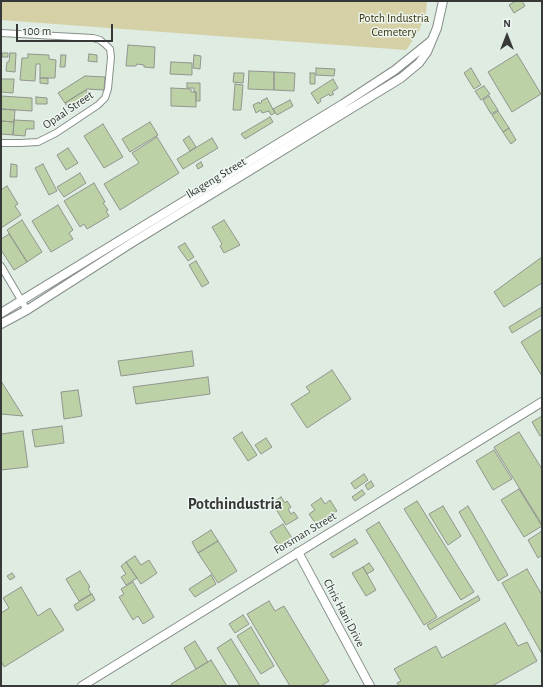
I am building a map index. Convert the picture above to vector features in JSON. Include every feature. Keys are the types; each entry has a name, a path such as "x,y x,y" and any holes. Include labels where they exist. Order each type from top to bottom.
{"street":[{"name":"Ikageng Street","path":"1,324 27,310 401,78 423,58 427,52 437,28 443,1"},
{"name":"Opaal Street","path":"1,33 92,38 100,40 106,45 110,49 111,57 108,89 105,98 98,105 56,133 38,142 1,142"},
{"name":"Ikageng Street","path":"1,313 343,104 395,70 432,41"},
{"path":"98,254 103,262"},
{"path":"1,266 27,310"},
{"name":"Forsman Street","path":"82,686 542,402"},
{"name":"Chris Hani Drive","path":"298,552 370,686"}],"shaded area":[{"name":"Potchindustria","path":"1,1 542,1 542,686 1,686"}],"green space":[{"name":"Potch Industria Cemetery","path":"1,1 427,1 426,12 419,31 406,50 1,20"}],"building":[{"path":"516,1 522,1 525,6 514,13 509,5"},
{"path":"128,45 155,47 154,68 144,67 144,65 137,64 136,66 126,66"},
{"path":"2,53 8,53 8,57 2,57"},
{"path":"10,53 16,53 15,72 6,71"},
{"path":"28,54 49,55 49,59 56,60 55,78 40,78 40,64 36,64 35,81 20,80 22,58 28,58"},
{"path":"89,54 97,55 97,62 88,61"},
{"path":"517,54 541,94 512,112 488,72"},
{"path":"61,55 66,55 65,67 60,67"},
{"path":"194,55 201,56 200,69 193,68"},
{"path":"171,62 192,63 192,75 170,74"},
{"path":"316,68 335,69 334,76 316,75"},
{"path":"471,68 481,85 474,89 464,73"},
{"path":"249,71 274,72 274,90 248,89"},
{"path":"274,72 295,73 294,91 274,90"},
{"path":"234,73 244,73 243,83 233,82"},
{"path":"310,73 315,73 315,84 310,84"},
{"path":"85,76 105,77 104,90 87,89 65,103 58,93"},
{"path":"40,78 48,78 48,84 40,83"},
{"path":"1,79 14,79 13,93 1,92"},
{"path":"333,79 338,88 332,92 334,94 330,96 329,94 320,99 321,101 318,104 311,93"},
{"path":"187,83 200,83 200,101 196,101 196,92 194,92 194,88 187,88"},
{"path":"235,84 243,85 241,110 233,110"},
{"path":"484,86 490,94 481,100 475,91"},
{"path":"171,88 191,89 191,92 196,92 196,107 171,106"},
{"path":"86,90 91,99 70,112 65,103"},
{"path":"1,96 32,98 32,111 1,109"},
{"path":"489,96 498,110 491,114 483,100"},
{"path":"36,97 47,98 47,104 36,104"},
{"path":"267,98 275,113 271,115 269,111 262,113 261,110 256,113 253,105 259,102 260,104 262,102 261,101"},
{"path":"290,100 293,106 277,115 273,109"},
{"path":"1,109 15,110 14,122 1,121"},
{"path":"498,111 509,128 503,132 492,115"},
{"path":"270,117 273,122 245,139 241,134"},
{"path":"14,120 34,121 34,129 26,129 25,136 13,135"},
{"path":"1,121 14,122 13,135 1,134"},
{"path":"150,122 158,135 130,152 122,139"},
{"path":"103,124 123,157 104,168 84,136"},
{"path":"509,128 516,140 511,144 503,132"},
{"path":"189,136 196,147 190,151 183,140"},
{"path":"157,137 179,173 120,210 104,184 139,163 132,153"},
{"path":"212,138 218,148 183,169 177,159"},
{"path":"68,148 78,163 66,170 57,155"},
{"path":"201,162 203,166 198,169 196,165"},
{"path":"11,164 17,165 17,177 10,177"},
{"path":"43,164 57,191 49,195 35,168"},
{"path":"80,173 86,183 64,197 57,187"},
{"path":"94,183 105,202 103,203 108,210 106,211 109,216 87,229 84,224 80,227 64,201"},
{"path":"7,186 18,204 15,206 21,215 1,228 1,190"},
{"path":"58,205 73,230 69,233 73,239 51,252 32,221"},
{"path":"22,220 42,252 27,262 7,230"},
{"path":"224,220 240,245 224,253 220,246 222,244 212,227"},
{"path":"9,234 27,262 14,270 1,250 1,239"},
{"path":"185,243 194,257 188,261 178,247"},
{"path":"542,257 542,283 504,307 494,292"},
{"path":"196,261 209,283 202,287 189,265"},
{"path":"542,307 542,315 512,333 509,327"},
{"path":"542,329 542,376 521,342"},
{"path":"192,351 194,366 121,376 118,361"},
{"path":"332,370 351,399 307,428 291,404 310,392 306,387"},
{"path":"208,377 210,394 136,404 133,387"},
{"path":"1,381 23,416 1,414"},
{"path":"78,390 82,416 64,419 61,392"},
{"path":"542,416 542,435 540,436 532,422"},
{"path":"62,426 64,443 35,447 32,430"},
{"path":"23,431 28,467 1,470 1,434"},
{"path":"242,432 257,455 248,461 233,438"},
{"path":"519,432 542,469 541,523 494,447"},
{"path":"266,438 272,447 261,454 255,445"},
{"path":"494,450 512,479 493,490 476,461"},
{"path":"364,474 368,480 355,489 351,483"},
{"path":"371,481 374,486 368,490 365,485"},
{"path":"519,489 542,526 524,537 501,500"},
{"path":"362,490 365,494 355,501 352,497"},
{"path":"281,497 285,503 287,501 291,507 288,509 291,514 294,512 298,518 286,525 272,503"},
{"path":"321,498 325,504 330,500 337,511 316,524 309,514 315,510 311,505"},
{"path":"417,501 474,592 461,600 404,509"},
{"path":"443,506 461,536 448,545 429,514"},
{"path":"468,506 508,575 498,581 459,512"},
{"path":"379,522 437,617 424,625 366,530"},
{"path":"283,524 292,538 279,546 270,532"},
{"path":"211,530 218,541 198,553 192,542"},
{"path":"542,531 542,555 538,558 528,540"},
{"path":"355,539 358,543 333,558 330,554"},
{"path":"218,541 237,571 218,583 198,553"},
{"path":"135,556 141,565 149,560 157,573 141,584 126,562"},
{"path":"126,562 137,578 126,585 121,577 126,574 121,566"},
{"path":"369,563 374,570 367,574 363,567"},
{"path":"363,567 376,590 366,596 352,573"},
{"path":"527,569 542,595 542,654 502,583"},
{"path":"80,571 90,587 88,588 91,594 79,601 66,579"},
{"path":"12,573 15,577 10,580 7,576"},
{"path":"211,575 216,584 195,597 189,589"},
{"path":"133,582 154,617 143,624 138,616 133,620 119,597 124,594 121,589"},
{"path":"21,587 38,616 50,608 64,630 4,667 1,661 1,613 9,608 3,598"},
{"path":"92,594 95,600 77,611 74,605"},
{"path":"478,596 480,600 430,630 427,625"},
{"path":"269,601 275,611 284,606 329,681 321,686 290,686 247,614"},
{"path":"243,615 249,624 235,633 229,624"},
{"path":"505,623 518,646 527,642 537,661 492,686 399,686 397,683 401,681 394,669 436,646 442,658"},
{"path":"251,627 274,666 261,674 237,636"},
{"path":"231,639 260,686 240,686 217,648"},
{"path":"195,641 208,662 196,669 184,648"},
{"path":"211,660 227,686 172,686 171,684"}],"district":[{"name":"Potchindustria","path":"235,504"}]}
